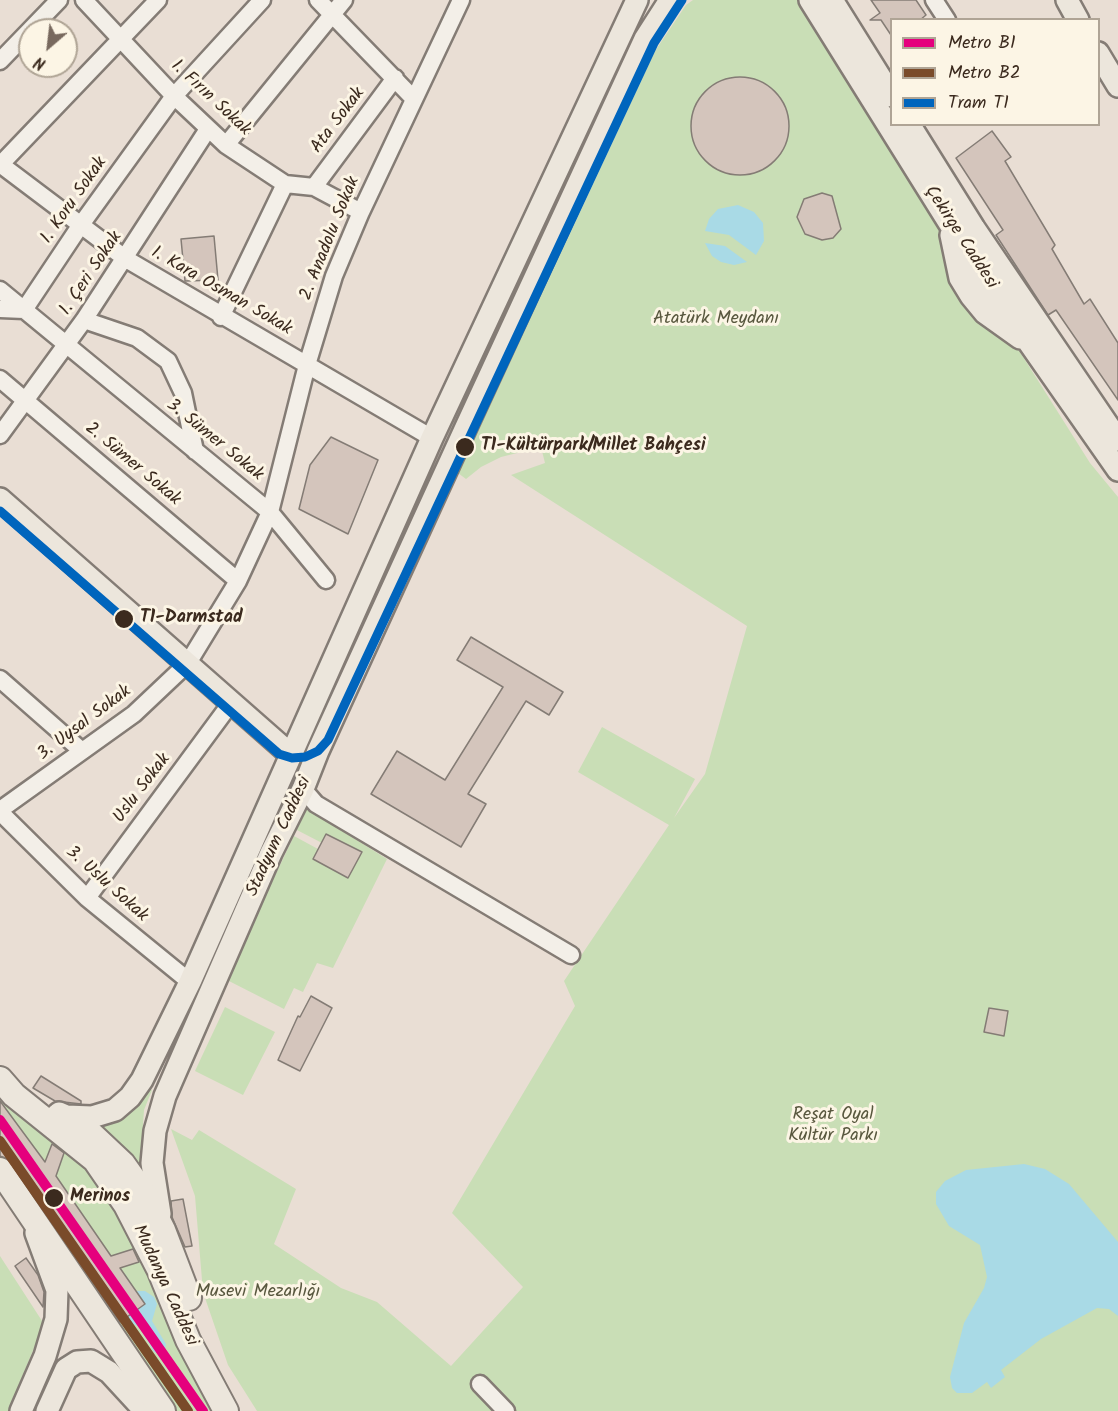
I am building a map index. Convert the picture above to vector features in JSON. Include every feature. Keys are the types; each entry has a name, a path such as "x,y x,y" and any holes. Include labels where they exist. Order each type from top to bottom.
{"highway":[{"path":"7,1087 89,1132 123,1164 147,1198 163,1230 214,1357 243,1411"},
{"name":"Mudanya Caddesi","path":"7,1087 94,1160 126,1205 159,1269 188,1340 226,1411"},
{"path":"0,1170 163,1411"},
{"path":"26,1208 70,1292 146,1411"}],"main road":[{"path":"7,1087 66,1116 92,1117 116,1110 130,1097 142,1080 190,982 432,438 637,0"},
{"name":"Stadyum Caddesi","path":"163,1230 155,1197 152,1163 155,1131 165,1096 271,853 303,789 318,751 645,39 669,0"},
{"name":"Çekirge Caddesi","path":"810,0 948,222 1118,470"},
{"path":"832,0 890,94"},
{"path":"1100,56 1118,86"},
{"name":"Çekirge Caddesi","path":"910,126 974,228 1118,440"},
{"path":"0,499 290,754"},
{"path":"21,1411 45,1356 56,1319 57,1290 26,1208"},
{"path":"47,1411 66,1369 77,1362 92,1361 109,1372 146,1411"}],"street":[{"path":"0,61 59,0"},
{"name":"1. Fırın Sokak","path":"84,0 174,96 226,145 285,184 314,187 361,212"},
{"path":"0,164 158,0"},
{"name":"1. Koru Sokak","path":"24,310 80,226 174,96 261,0"},
{"path":"318,0 414,99"},
{"path":"226,145 344,0"},
{"name":"2. Anadolu Sokak","path":"188,663 238,581 270,512 307,365 334,276 361,212 460,0"},
{"path":"934,0 946,18"},
{"name":"Ata Sokak","path":"314,187 395,78"},
{"name":"1. Çeri Sokak","path":"0,435 27,401 126,259 208,129"},
{"name":"1. Kara Osman Sokak","path":"0,164 126,259 221,317 432,438"},
{"path":"221,317 285,184"},
{"name":"3. Sümer Sokak","path":"0,290 270,512 326,580"},
{"path":"0,309 24,310"},
{"path":"84,320 137,338 168,361 183,393 195,451"},
{"name":"2. Sümer Sokak","path":"0,379 238,581"},
{"name":"3. Uysal Sokak","path":"0,811 134,714 188,663"},
{"path":"0,679 82,751"},
{"name":"Uslu Sokak","path":"87,898 231,703"},
{"path":"303,789 316,804 571,955"},
{"name":"3. Uslu Sokak","path":"0,811 87,898 190,982"},
{"path":"480,1384 506,1411"}],"green space":[{"name":"Reşat Oyal Kültür Parkı","path":"693,0 798,0 1090,463 1118,497 1118,1411 257,1411 228,1365 203,1292 195,1196 171,1129 192,1140 199,1130 296,1189 274,1244 341,1288 377,1302 451,1366 523,1287 452,1213 575,1006 564,981 669,825 578,772 602,727 695,779 674,818 705,774 747,626 511,475 545,463 541,447 501,457 481,467 466,479 458,473 655,51 686,5"},
{"path":"304,807 387,859 333,968 317,963 303,992 294,988 284,1009 225,979 294,836 318,849 322,843 295,829"},
{"path":"225,1007 275,1032 243,1095 195,1071"},
{"path":"148,1088 152,1090 144,1110 140,1168 90,1138 100,1125"},
{"path":"0,1098 73,1155 100,1186 118,1213 145,1267 166,1319 212,1411 170,1411 0,1165"},
{"path":"0,1256 44,1324 8,1411 0,1411"}],"water":[{"path":"738,205 754,212 763,223 764,241 756,255 729,235 705,231 709,219 718,209"},
{"path":"705,243 725,246 747,262 734,265 721,262 712,256"},
{"path":"1024,1164 1045,1169 1069,1184 1118,1242 1118,1316 1109,1309 1097,1308 1041,1339 1001,1370 1005,1377 991,1388 987,1382 972,1393 957,1393 952,1388 950,1377 964,1323 984,1288 987,1277 980,1245 949,1226 936,1204 936,1192 945,1181 966,1170"},
{"path":"125,1274 136,1291 145,1291 154,1297 157,1304 152,1321 166,1344 165,1350 160,1354 154,1352 140,1327 124,1320 114,1280"}],"building":[{"path":"871,0 916,0 926,15 922,18 890,18 890,34 881,20 870,20 880,13"},
{"path":"740,77 759,81 775,91 785,107 789,126 785,145 775,161 759,171 740,175 721,171 705,161 695,145 691,126 695,107 705,91 721,81"},
{"path":"992,131 1011,157 1005,161 1055,245 1052,249 1084,304 1090,299 1118,343 1118,400 1056,310 1048,315 996,235 1003,230 956,158"},
{"path":"822,193 832,196 841,229 833,238 822,240 805,234 797,217 804,199"},
{"path":"214,236 218,280 185,281 181,239"},
{"path":"331,437 378,460 348,534 299,509 310,465"},
{"path":"471,637 563,692 549,715 526,701 468,794 486,804 461,847 371,794 397,751 445,780 503,687 457,660"},
{"path":"326,834 362,852 348,878 313,859"},
{"path":"311,996 332,1008 300,1071 278,1060 298,1016 300,1017"},
{"path":"989,1008 1008,1011 1004,1036 984,1032"},
{"path":"41,1076 81,1101 81,1104 55,1101 33,1088"},
{"path":"0,1101 45,1162 52,1144 64,1153 56,1176 111,1256 133,1249 139,1262 120,1268 145,1304 120,1322 12,1162 0,1156"},
{"path":"183,1199 192,1246 185,1247 172,1217 171,1201"},
{"path":"26,1258 38,1275 44,1292 43,1307 15,1266"}],"metro line":[{"name":"B1","path":"0,1120 203,1411"},
{"name":"B2","path":"0,1141 188,1411"}],"tram line":[{"name":"T1","path":"0,511 279,754 292,758 305,757 318,751 328,740 654,43 682,0"}],"place":[{"name":"T1-Kültürpark/Millet Bahçesi","path":"465,447"},
{"name":"T1-Darmstad","path":"124,619"},
{"name":"Merinos","path":"54,1198"}],"park label":[{"name":"Atatürk Meydanı","path":"716,320"},
{"name":"Musevi Mezarlığı","path":"258,1293"}]}
